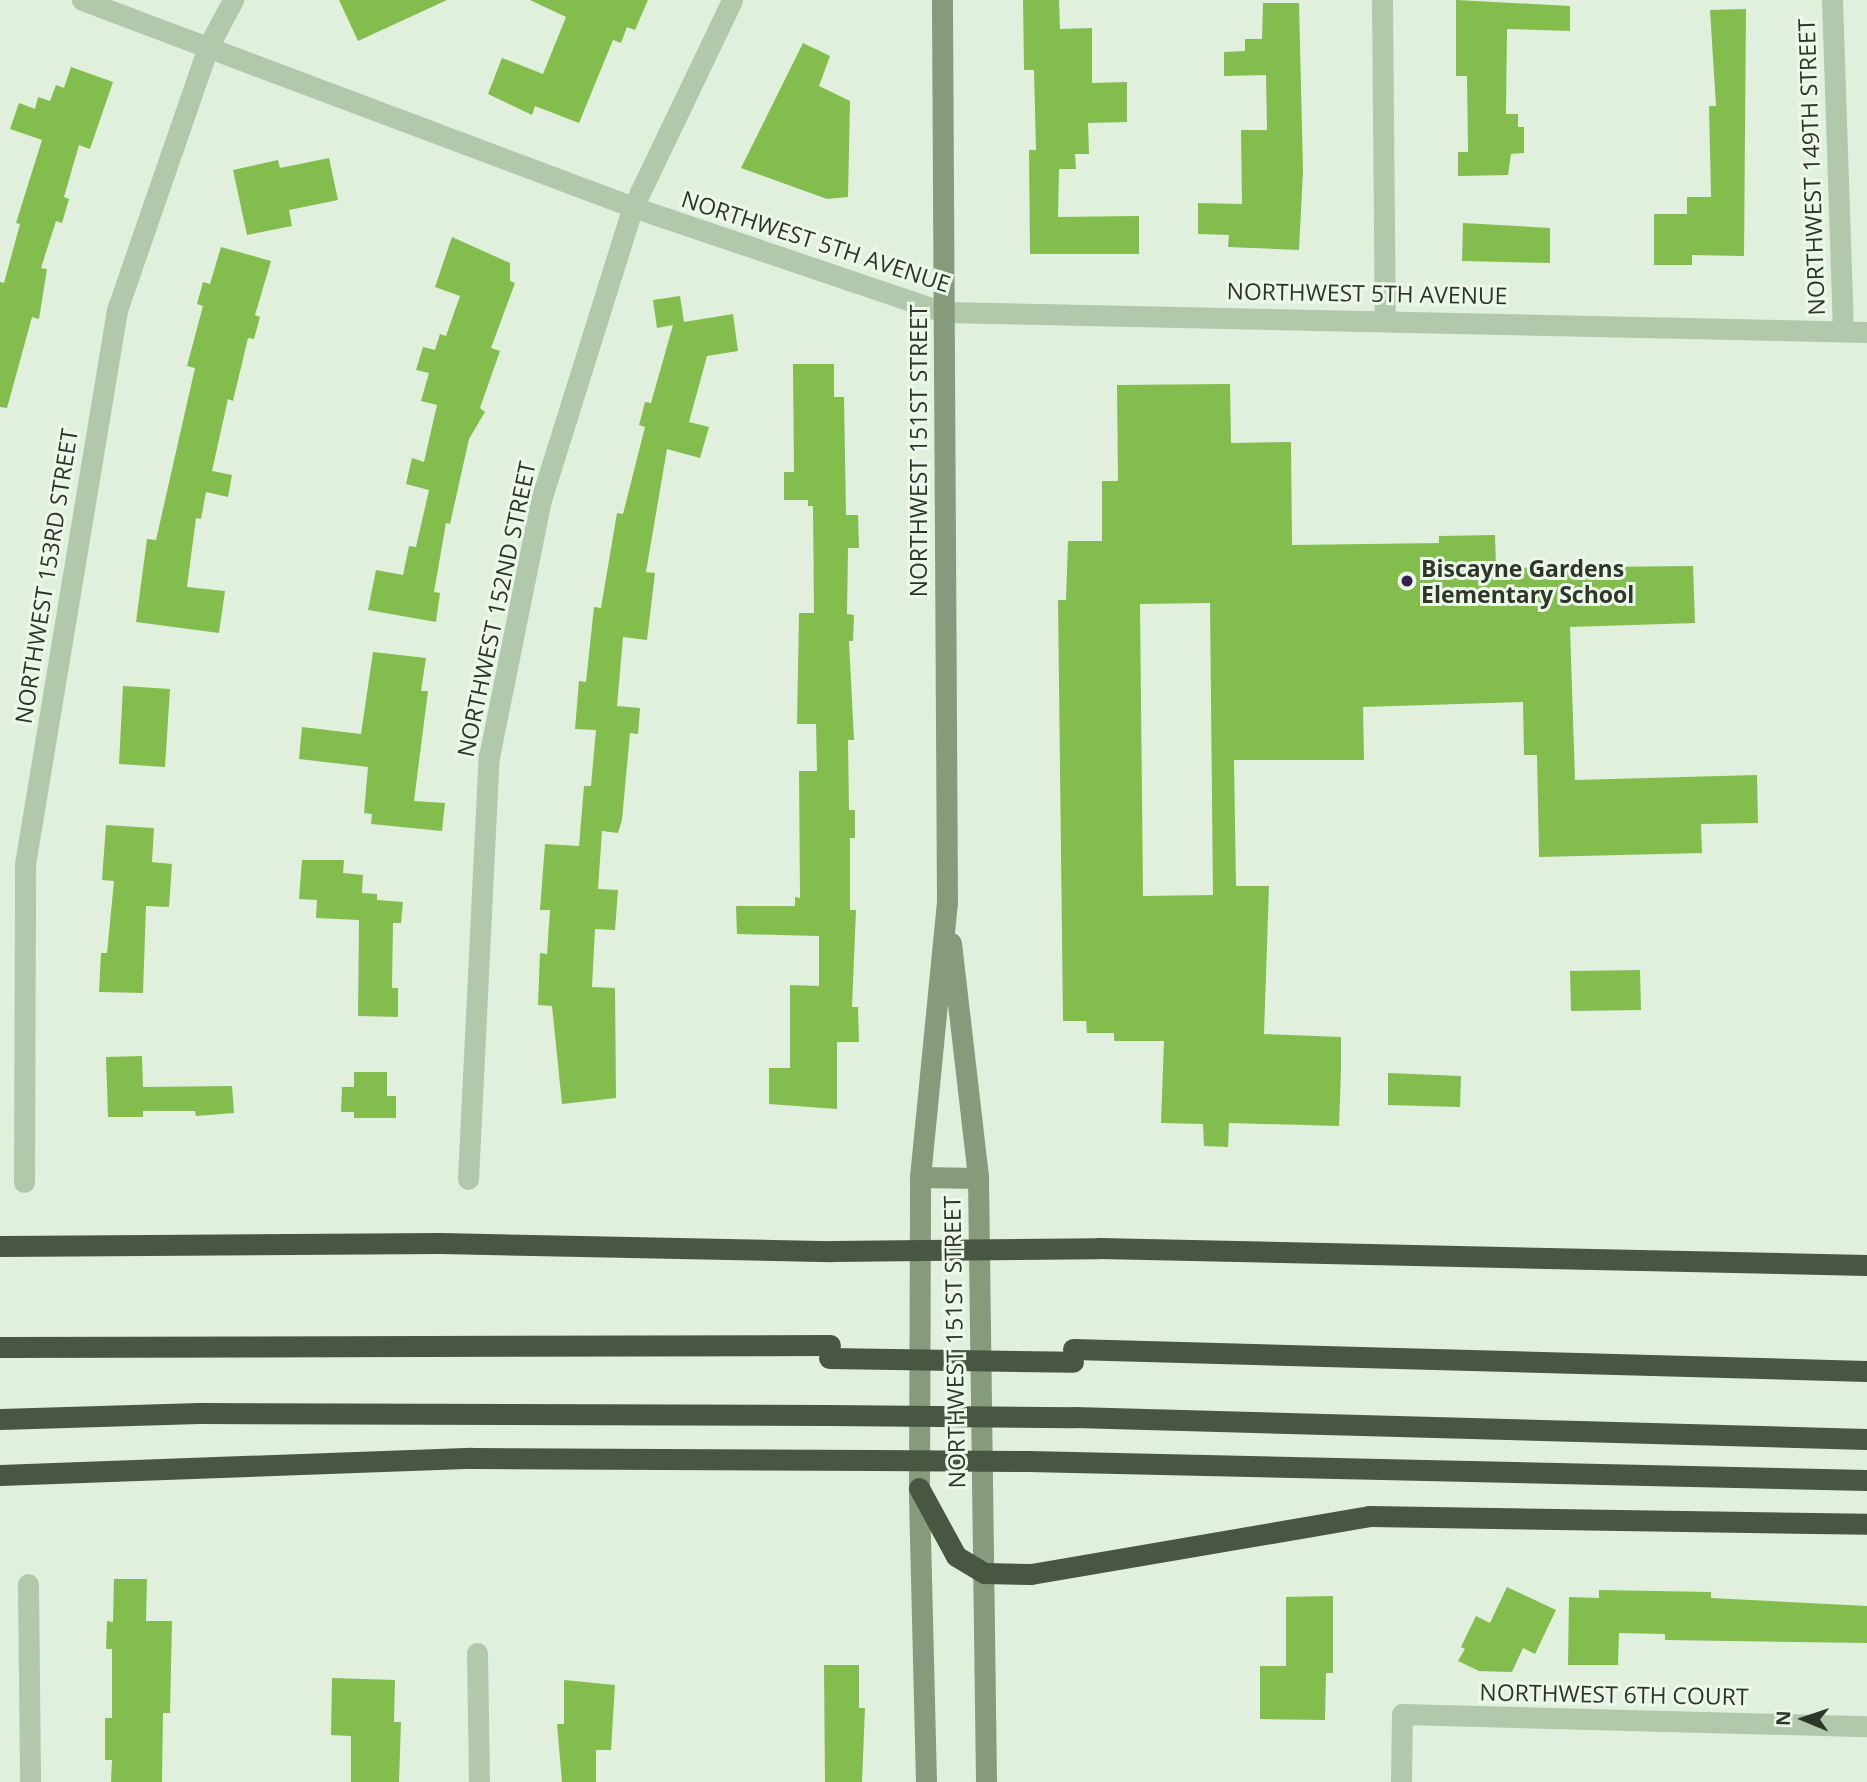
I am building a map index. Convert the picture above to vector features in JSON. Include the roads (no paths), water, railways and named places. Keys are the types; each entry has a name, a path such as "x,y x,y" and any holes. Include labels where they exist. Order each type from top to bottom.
{"highway":[{"path":"0,1246 440,1243 832,1251 1098,1248 1867,1265"},
{"path":"0,1347 830,1352 1867,1371"},
{"path":"0,1359 830,1352"},
{"path":"1073,1356 1867,1380"},
{"path":"0,1419 198,1413 1074,1417 1867,1439"},
{"path":"0,1475 472,1458 1028,1461 1867,1480"},
{"path":"919,1488 956,1556 984,1573 1031,1574 1369,1516 1867,1524"}],"street":[{"name":"NORTHWEST 5TH AVENUE","path":"82,0 209,45 632,207 943,312 1385,318 1867,332"},
{"name":"NORTHWEST 153RD STREET","path":"24,1182 25,864 117,310 209,45 233,0"},
{"name":"NORTHWEST 152ND STREET","path":"468,1179 489,757 540,503 632,207 732,0"},
{"name":"NORTHWEST 151ST STREET","path":"926,1782 919,1488 920,1177 947,903 942,0"},
{"path":"1382,0 1385,318"},
{"name":"NORTHWEST 149TH STREET","path":"1832,0 1843,331"},
{"name":"NORTHWEST 151ST STREET","path":"947,903 978,1178 986,1782"},
{"path":"920,1177 978,1178"},
{"path":"28,1584 30,1782"},
{"path":"477,1653 479,1782"},
{"name":"NORTHWEST 6TH COURT","path":"1401,1782 1402,1714 1867,1726"}],"place":[{"name":"Biscayne Gardens Elementary School","path":"1407,581"}]}
